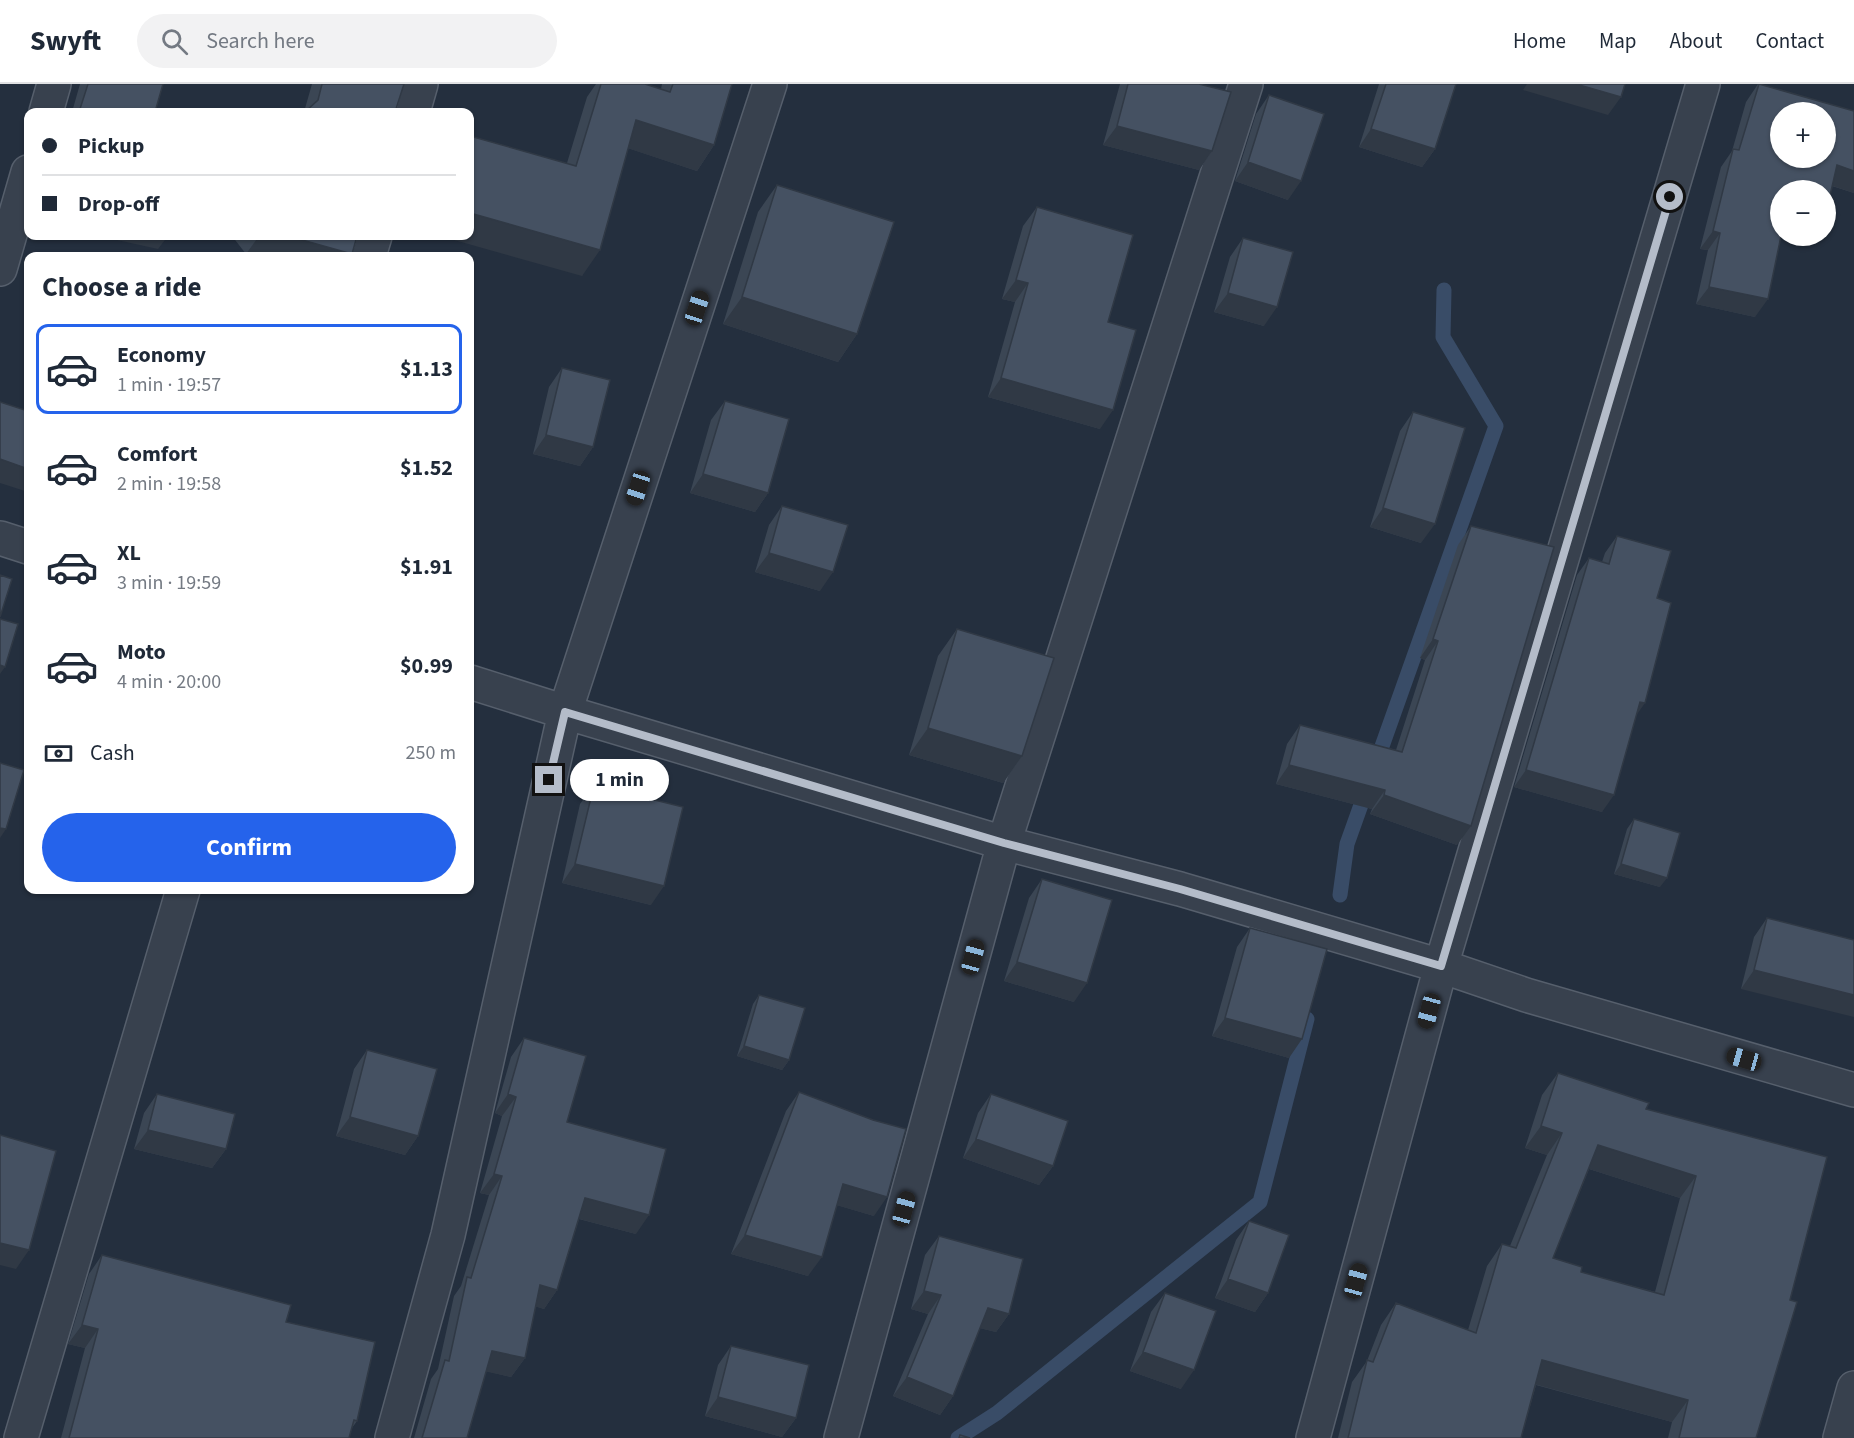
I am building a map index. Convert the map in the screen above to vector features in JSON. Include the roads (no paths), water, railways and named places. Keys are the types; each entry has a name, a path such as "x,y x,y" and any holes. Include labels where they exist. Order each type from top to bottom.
{"street":[{"path":"47,108 54,84"},
{"path":"413,108 421,84"},
{"path":"392,1438 448,1235 565,712 770,84"},
{"path":"841,1438 1004,843 1246,84"},
{"path":"1313,1438 1441,966 1703,84"},
{"path":"0,269 24,186"},
{"path":"0,538 24,546"},
{"path":"474,683 1004,843 1180,889 1441,966 1526,995 1854,1090"},
{"path":"21,1438 182,894"},
{"path":"1840,1438 1854,1388"}],"waterway":[{"path":"1375,766 1496,426 1443,337 1444,290"},
{"path":"1340,895 1347,844 1367,788"},
{"path":"958,1438 997,1413 1260,1202 1307,1019"}]}
